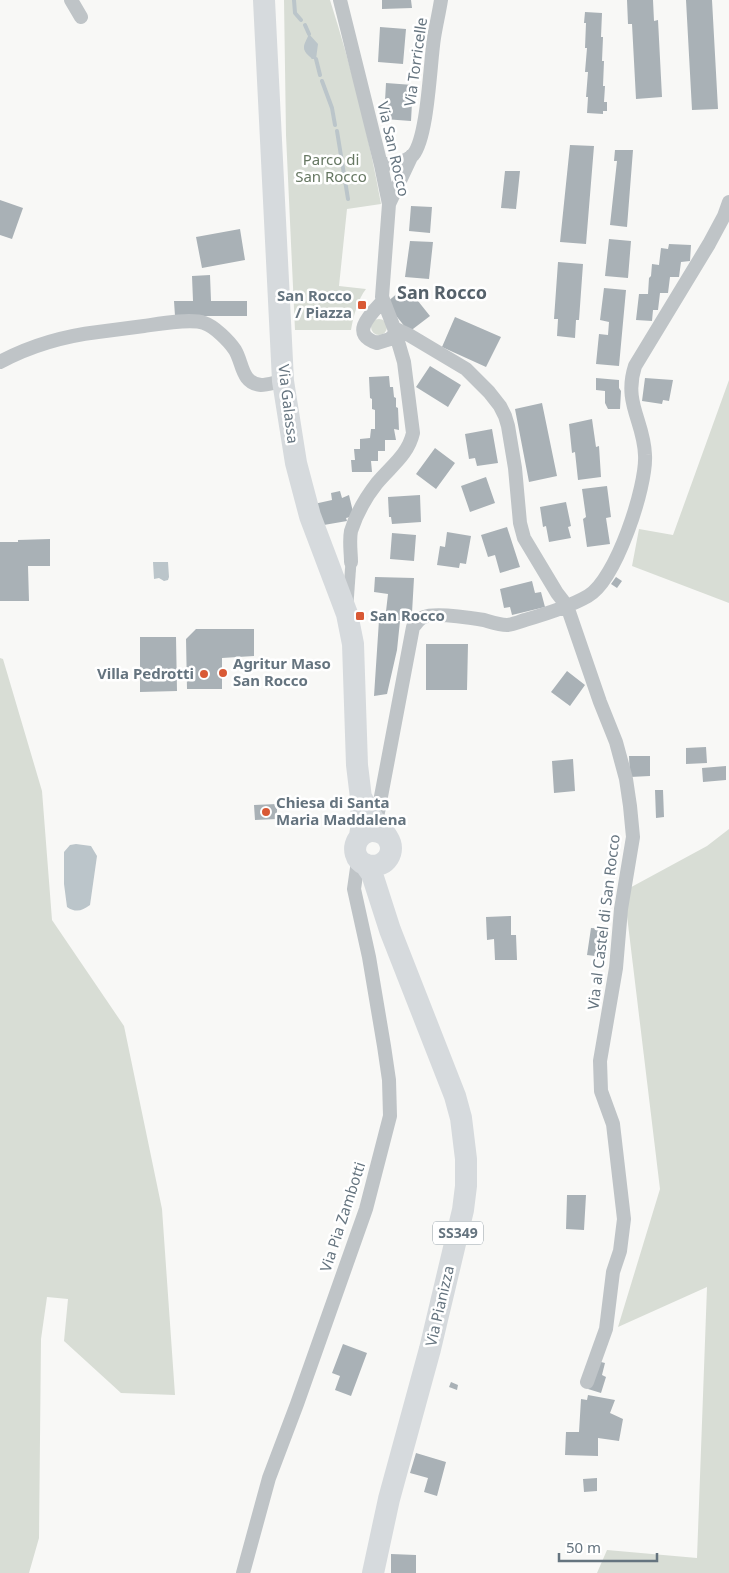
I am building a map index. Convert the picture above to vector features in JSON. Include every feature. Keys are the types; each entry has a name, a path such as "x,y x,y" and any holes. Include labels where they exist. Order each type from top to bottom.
{"main road":[{"name":"Via Galassa","path":"264,0 283,381 296,463 310,516 347,614 353,644 357,765 361,796 374,831"},
{"name":"Via Pianizza","path":"370,862 391,850 391,845 374,831 357,841 355,851 370,862 390,930 455,1096 464,1141 466,1186 463,1210 430,1349 389,1498 372,1573"}],"street":[{"name":"Via Torricelle","path":"389,204 417,147 425,119 434,37 441,0"},
{"path":"74,2 81,17"},
{"name":"Via San Rocco","path":"340,2 389,204 381,290 383,302 395,330 404,362 413,434 411,443 405,453 377,484 360,510 351,532 347,614"},
{"path":"381,165 405,160 412,155"},
{"path":"374,831 413,627 423,617 435,615 478,619 508,625 567,606 590,595 607,576 620,552 640,492 645,464 644,442 633,407 631,393 634,366 709,244 724,216 729,202"},
{"path":"383,302 366,318 363,328 364,332 368,339 377,343 390,340 395,330"},
{"path":"0,362 25,350 63,338 163,323 198,321 215,328 236,351 246,377 252,382 260,385 283,381"},
{"name":"Via al Castel di San Rocco","path":"395,330 409,335 466,369 490,392 500,406 508,426 515,468 520,523 524,538 557,593 567,606 616,742 627,788 633,837 621,910 616,968 600,1061 601,1092 613,1124 624,1219 620,1251 613,1272 606,1329 587,1382"},
{"path":"361,796 382,786"},
{"name":"Via Pia Zambotti","path":"243,1573 269,1478 366,1209 390,1116 389,1080 369,957 354,889 354,882 370,862"}],"green space":[{"name":"Parco di San Rocco","path":"284,0 330,0 359,101 371,153 381,204 347,209 339,286 366,289 356,308 351,330 295,330 286,135"},
{"path":"379,319 385,321 387,327 385,333 379,335 373,333 371,327 373,321"},
{"path":"729,380 729,603 632,566 639,529 673,535"},
{"path":"0,658 3,659 42,791 52,920 124,1026 162,1209 175,1395 121,1393 64,1341 68,1299 47,1297 41,1339 39,1538 29,1573 0,1573"},
{"path":"729,829 729,1573 597,1573 607,1550 697,1558 707,1287 618,1327 660,1189 624,891 707,846"}],"shaded area":[{"path":"309,34 318,44 316,59 312,59 304,48"},
{"path":"153,562 168,562 168,580 154,579"},
{"path":"70,845 91,846 97,856 90,905 76,911 67,907 64,884 64,852"}],"building":[{"path":"382,0 411,0 412,8 382,9"},
{"path":"627,0 653,0 654,21 658,20 662,97 636,99 632,24 628,24"},
{"path":"686,0 712,0 718,109 692,110"},
{"path":"585,12 602,13 603,86 605,86 604,102 607,102 607,111 603,111 603,114 587,113 588,72 585,72 587,48 585,48"},
{"path":"380,27 406,29 403,64 378,62"},
{"path":"386,83 413,85 411,121 384,119"},
{"path":"570,145 594,146 586,244 560,242"},
{"path":"615,150 633,150 627,227 610,225 617,161 614,161"},
{"path":"505,171 520,171 516,209 501,208"},
{"path":"0,200 23,208 12,239 0,235"},
{"path":"411,206 432,207 430,233 409,231"},
{"path":"240,229 245,260 202,268 196,237"},
{"path":"609,239 631,241 628,278 605,276"},
{"path":"410,241 433,242 429,279 405,277"},
{"path":"669,244 691,245 690,261 681,262 679,277 670,277 668,293 660,293 658,310 653,310 652,321 636,320 639,294 648,294 652,264 659,265 661,248 668,249"},
{"path":"558,262 583,264 579,320 576,320 575,338 557,336 558,319 554,319"},
{"path":"210,275 211,301 247,301 247,316 175,316 174,301 193,301 192,276"},
{"path":"406,286 430,316 409,332 386,303"},
{"path":"604,288 626,290 619,366 596,364 599,334 608,335 609,322 600,320"},
{"path":"455,317 501,337 486,367 442,347"},
{"path":"430,366 461,385 448,407 416,387"},
{"path":"389,376 390,387 393,387 396,407 398,408 399,430 394,429 396,440 385,440 385,451 378,451 378,461 371,461 372,472 352,472 351,460 355,460 354,449 360,449 360,439 370,438 371,429 375,429 375,410 372,409 372,399 370,398 369,377"},
{"path":"596,378 619,380 621,391 620,409 608,409 605,403 605,391 596,390"},
{"path":"645,378 673,380 669,401 663,400 662,404 642,401"},
{"path":"542,403 557,476 529,482 515,409"},
{"path":"592,419 596,447 599,446 601,477 578,480 575,452 572,453 569,424"},
{"path":"492,429 498,463 477,466 475,458 469,459 465,434"},
{"path":"435,448 455,463 436,489 416,474"},
{"path":"486,477 495,503 470,512 461,486"},
{"path":"607,486 611,517 606,518 610,544 587,547 583,519 586,517 582,489"},
{"path":"340,491 342,498 349,495 354,516 346,518 347,521 318,526 314,504 332,500 331,493"},
{"path":"420,495 421,522 392,524 391,517 389,517 388,497"},
{"path":"566,502 571,526 568,527 571,538 549,542 546,526 543,527 540,507"},
{"path":"507,527 520,567 500,573 495,555 488,557 481,535"},
{"path":"447,532 471,536 466,564 460,563 459,568 437,565 440,546 445,547"},
{"path":"392,533 416,535 414,561 390,559"},
{"path":"50,539 50,566 28,566 29,601 0,601 0,542"},
{"path":"375,577 414,578 412,613 403,620 385,620 388,594 374,592"},
{"path":"616,577 622,581 617,588 611,584"},
{"path":"532,581 535,593 541,592 545,607 512,615 510,607 504,608 500,589"},
{"path":"379,620 400,621 397,650 387,694 374,696"},
{"name":"Villa Pedrotti","path":"196,629 254,629 254,656 222,658 222,689 187,689 186,639"},
{"path":"140,637 176,637 177,691 140,692"},
{"path":"426,644 468,644 467,690 426,690"},
{"path":"567,671 585,685 570,706 551,692"},
{"path":"706,747 707,763 686,764 686,748"},
{"path":"629,756 650,756 650,776 630,777"},
{"path":"573,759 575,791 554,793 552,761"},
{"path":"726,766 726,780 703,782 702,768"},
{"path":"655,790 663,790 664,817 656,818"},
{"name":"Chiesa di Santa Maria Maddalena","path":"277,804 277,819 255,820 254,805"},
{"path":"511,916 511,935 516,935 517,960 495,960 494,939 487,940 486,917"},
{"path":"591,928 606,929 603,957 587,955"},
{"path":"567,1195 586,1195 584,1230 566,1229"},
{"path":"343,1344 367,1353 351,1396 335,1390 340,1376 332,1373"},
{"path":"597,1361 605,1363 602,1375 606,1377 601,1393 588,1389"},
{"path":"451,1382 458,1385 457,1390 449,1387"},
{"path":"588,1395 615,1400 610,1413 623,1419 619,1441 598,1438 598,1456 565,1455 566,1432 579,1432 581,1399 587,1400"},
{"path":"416,1453 446,1462 437,1496 424,1492 428,1478 410,1473"},
{"path":"597,1478 597,1491 584,1492 583,1479"},
{"path":"391,1554 416,1555 416,1573 391,1573"}],"waterway":[{"path":"294,0 295,13 301,20"},
{"path":"305,25 309,34"},
{"path":"316,59 320,75"},
{"path":"322,81 332,108 335,125"},
{"path":"337,131 348,199"}],"place":[{"name":"San Rocco / Piazza","path":"362,305"},
{"name":"San Rocco","path":"360,616"},
{"name":"Agritur Maso San Rocco","path":"223,673"},
{"name":"Villa Pedrotti","path":"204,674"},
{"name":"Chiesa di Santa Maria Maddalena","path":"266,812"}],"district":[{"name":"San Rocco","path":"442,293"}]}
